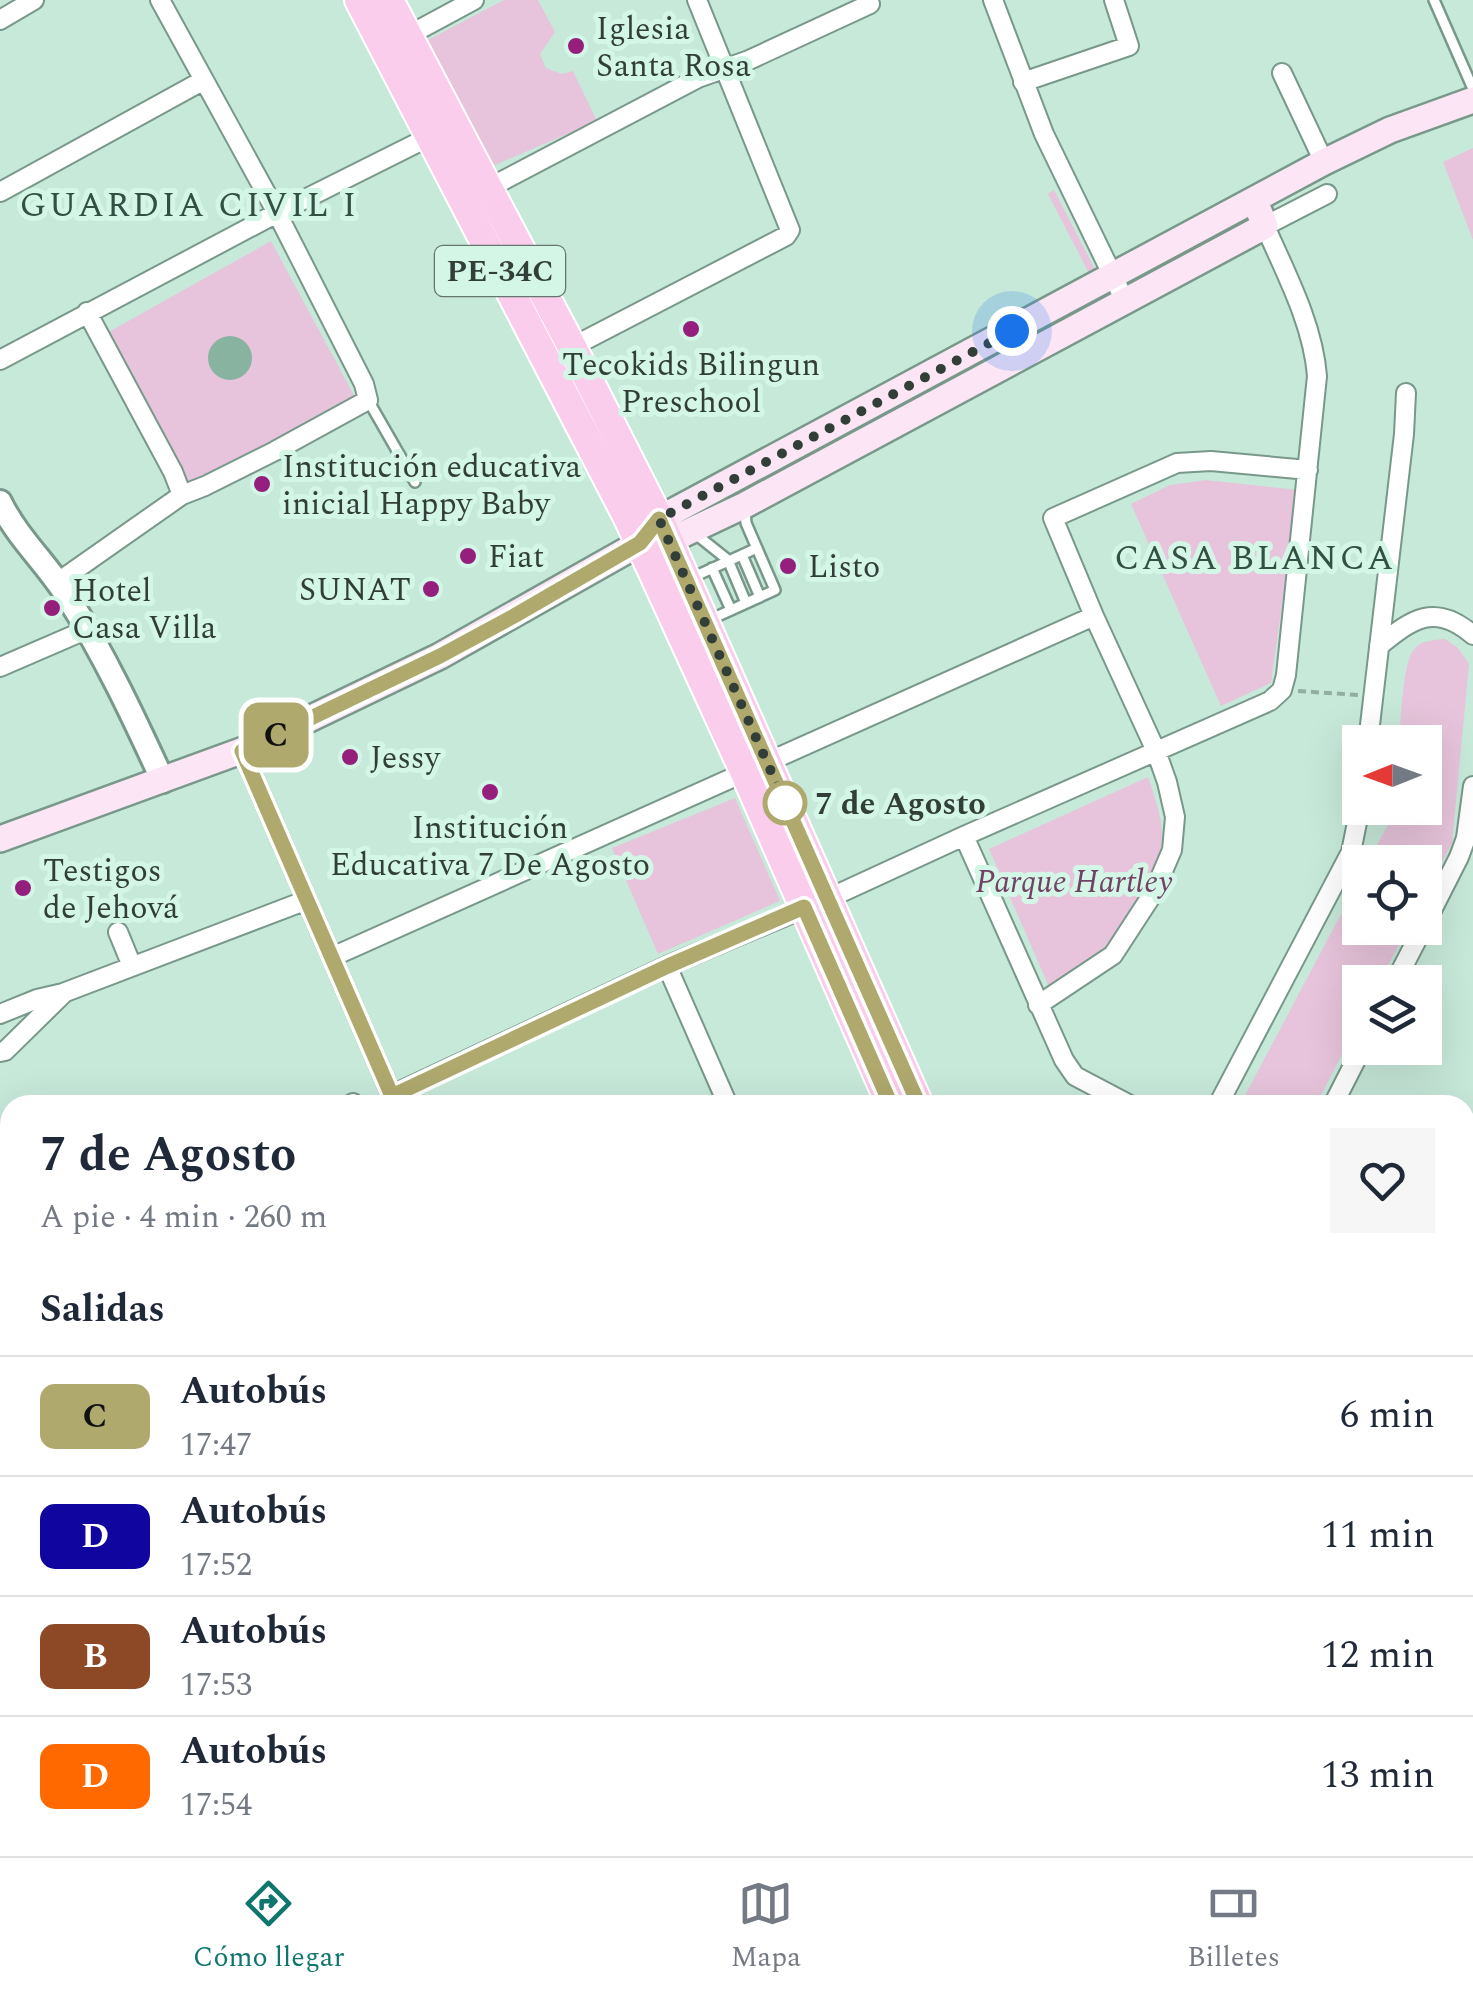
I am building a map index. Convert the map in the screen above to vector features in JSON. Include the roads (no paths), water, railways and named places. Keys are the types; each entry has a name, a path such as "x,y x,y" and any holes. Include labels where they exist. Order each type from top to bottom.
{"main road":[{"name":"PE-34C","path":"359,0 396,42 476,195 572,348 686,580 718,616 755,766"},
{"name":"PE-34C","path":"389,0 396,42 431,136 476,195 545,358 665,533 755,766 816,903 914,1095"},
{"path":"0,839 242,751 440,656 1324,162 1390,130 1473,100"},
{"path":"665,533 745,505 1265,226 1255,201"},
{"name":"PE-34C","path":"816,903 887,1095"}],"street":[{"path":"0,20 34,0"},
{"path":"58,582 182,495 274,452 368,400 364,384 277,213 160,0"},
{"path":"396,42 474,0"},
{"path":"545,358 572,348 786,236 790,230 698,0"},
{"path":"993,0 1044,134 1125,301"},
{"path":"1023,82 1130,46 1114,0"},
{"path":"476,195 698,78 726,69 869,2"},
{"path":"1282,74 1324,162"},
{"path":"0,192 204,80"},
{"path":"0,360 431,136"},
{"path":"404,1095 668,966 1270,701 1282,690 1317,376 1316,354 1306,324 1265,226 1327,194"},
{"path":"87,312 182,495"},
{"path":"1370,725 1406,393"},
{"path":"1038,1005 1113,955 1154,892 1172,850 1175,817 1156,751 1053,518 1176,463 1210,460 1308,470"},
{"path":"0,502 11,524 58,582 88,629 162,781"},
{"path":"332,956 1094,616"},
{"path":"1379,646 1407,623 1422,618 1452,622 1473,636"},
{"path":"0,666 88,629"},
{"path":"242,751 392,1095"},
{"path":"1442,891 1471,824 1473,786"},
{"path":"1223,1095 1351,852 1357,825"},
{"path":"964,836 1064,1060 1075,1076 1111,1095"},
{"path":"0,1014 37,999 63,994 307,900"},
{"path":"118,932 132,966"},
{"path":"668,966 724,1095"},
{"path":"0,1052 63,994"},
{"path":"1338,1095 1353,1065"}],"lane":[{"path":"1434,0 1473,89"},
{"path":"368,400 415,482"},
{"path":"712,568 718,616 775,590 746,523 745,505"},
{"path":"665,533 728,560 746,603"},
{"path":"686,580 757,548"},
{"path":"742,554 760,597"}],"place":[{"name":"Iglesia Santa Rosa","path":"576,46"},
{"name":"Tecokids Bilingun Preschool","path":"691,329"},
{"name":"Institución educativa inicial Happy Baby","path":"262,484"},
{"name":"Fiat","path":"468,556"},
{"name":"Listo","path":"788,566"},
{"name":"SUNAT","path":"431,589"},
{"name":"Hotel Casa Villa","path":"52,608"},
{"name":"Jessy","path":"350,757"},
{"name":"Institución Educativa 7 De Agosto","path":"490,792"},
{"name":"7 de Agosto","path":"785,803"},
{"name":"Testigos de Jehová","path":"23,888"}],"district":[{"name":"GUARDIA CIVIL I","path":"189,204"},
{"name":"CASA BLANCA","path":"1255,557"}],"park label":[{"name":"Parque Hartley","path":"1074,881"}]}
